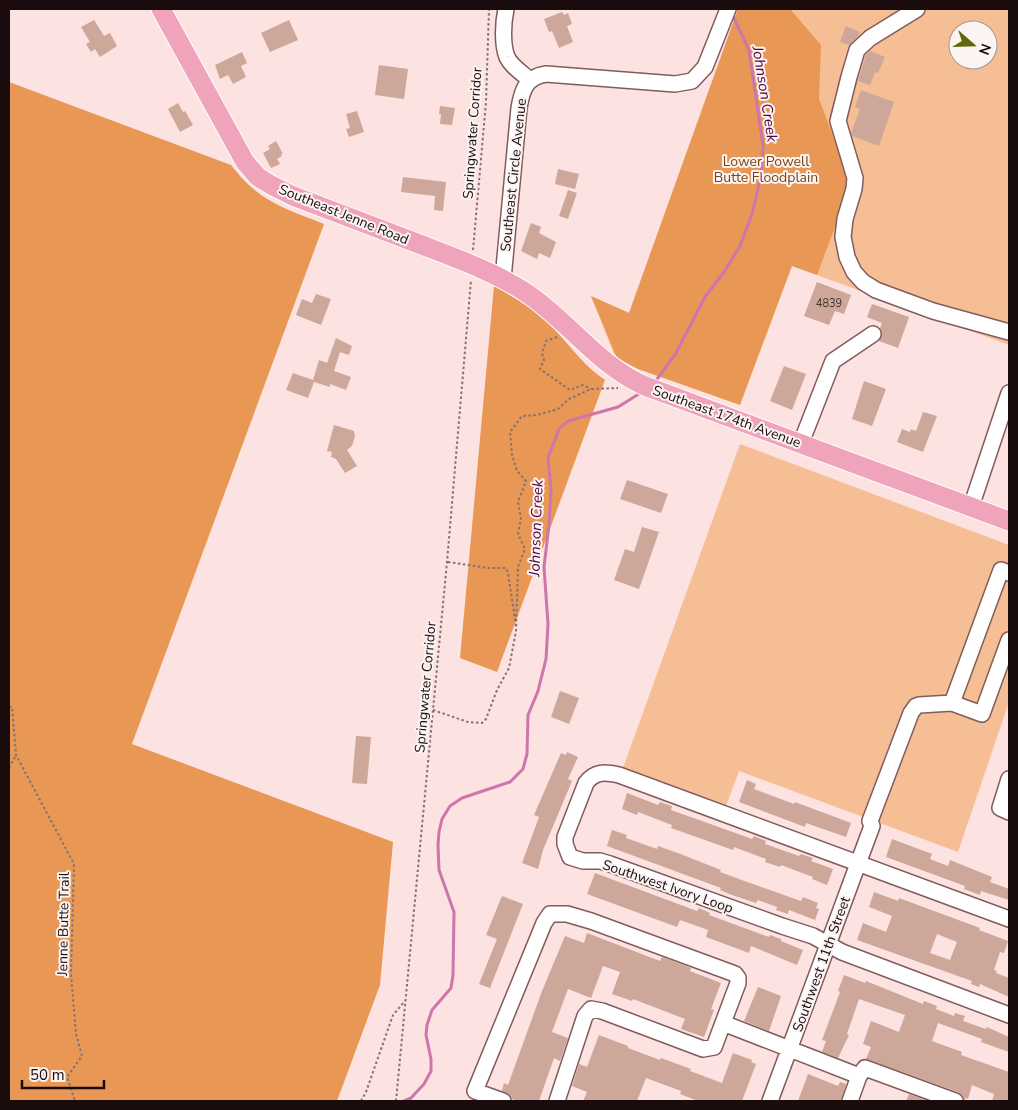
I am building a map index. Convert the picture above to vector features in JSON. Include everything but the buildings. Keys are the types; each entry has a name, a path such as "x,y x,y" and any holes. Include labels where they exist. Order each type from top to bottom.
{"main road":[{"name":"Southeast Jenne Road","path":"162,9 235,146 245,162 258,177 293,196 472,264"},
{"name":"Southeast 174th Avenue","path":"472,264 538,301 603,361 630,379 1009,521"}],"street":[{"path":"506,9 504,17 507,55 518,70 530,80"},
{"path":"917,9 870,38 857,50 849,77 838,120 855,178 854,189 845,219 843,237 846,257 854,272 863,282 876,290 934,311 1009,332"},
{"name":"Southeast Circle Avenue","path":"503,280 519,108 522,90 530,80 546,74 675,84 692,80 705,67 726,13"},
{"path":"800,444 833,361 873,334"},
{"path":"971,507 1009,393"},
{"path":"1009,573 1001,570 952,703 982,714 1009,640"},
{"name":"Southwest 11th Street","path":"770,1101 872,826 870,820 913,709 919,705 952,703"},
{"name":"Southwest Ivory Loop","path":"1009,919 607,772 591,777 586,783 565,837 566,850 570,857 610,864 813,936 842,952 1009,1015"},
{"path":"1009,779 1000,808 1009,812"},
{"path":"503,1101 475,1091 544,923 550,914 567,914 591,921 734,974 738,978 738,983 714,1047 703,1050 602,1011 591,1009 585,1016 557,1101"},
{"path":"723,1023 859,1076"},
{"path":"850,1101 859,1076 865,1068 955,1101"}],"path":[{"name":"Springwater Corridor","path":"396,1101 447,562 486,102 489,9"},
{"path":"573,332 546,341 542,353 544,360 540,369 570,390 583,385 591,389"},
{"path":"433,710 468,722 482,723 486,719 497,690 509,668 516,631 518,567 525,549 518,534 521,519 518,502 526,481 517,471 512,455 510,432 522,416 537,415 558,408 569,399 591,389 624,388 630,379"},
{"path":"447,562 488,568 506,568 516,631"},
{"name":"Jenne Butte Trail","path":"9,707 12,708 16,755 74,864 71,974 76,1034 82,1056 67,1077 75,1101"},
{"path":"9,768 16,755"},
{"path":"361,1101 366,1092 393,1015 405,1001"}],"green space":[{"path":"738,9 1009,9 1009,345 743,248 638,369 614,354 591,296 629,313"},
{"name":"Lower Powell Butte Floodplain","path":"738,9 790,9 821,45 819,99 851,184 817,275 792,266 740,405 638,369 617,358 591,296 629,313"},
{"path":"9,82 231,165 251,187 272,202 324,224 132,744 393,842 380,985 337,1101 9,1101"},
{"path":"494,286 535,312 556,331 585,363 605,380 497,672 460,658"},
{"path":"740,444 1009,545 1009,702 958,852 739,771 726,806 623,768"}],"waterway":[{"name":"Johnson Creek","path":"655,382 676,353 705,297 724,272 740,246 752,214 761,176 763,146 749,50 732,14"},
{"name":"Johnson Creek","path":"404,1101 411,1098 424,1084 431,1071 431,1059 426,1035 427,1025 432,1010 451,988 453,975 454,912 439,870 438,845 442,819 450,806 462,798 510,782 523,769 527,754 528,715 538,691 546,659 548,624 544,567 551,490 548,458 559,429 568,421 618,407 642,392"}]}
